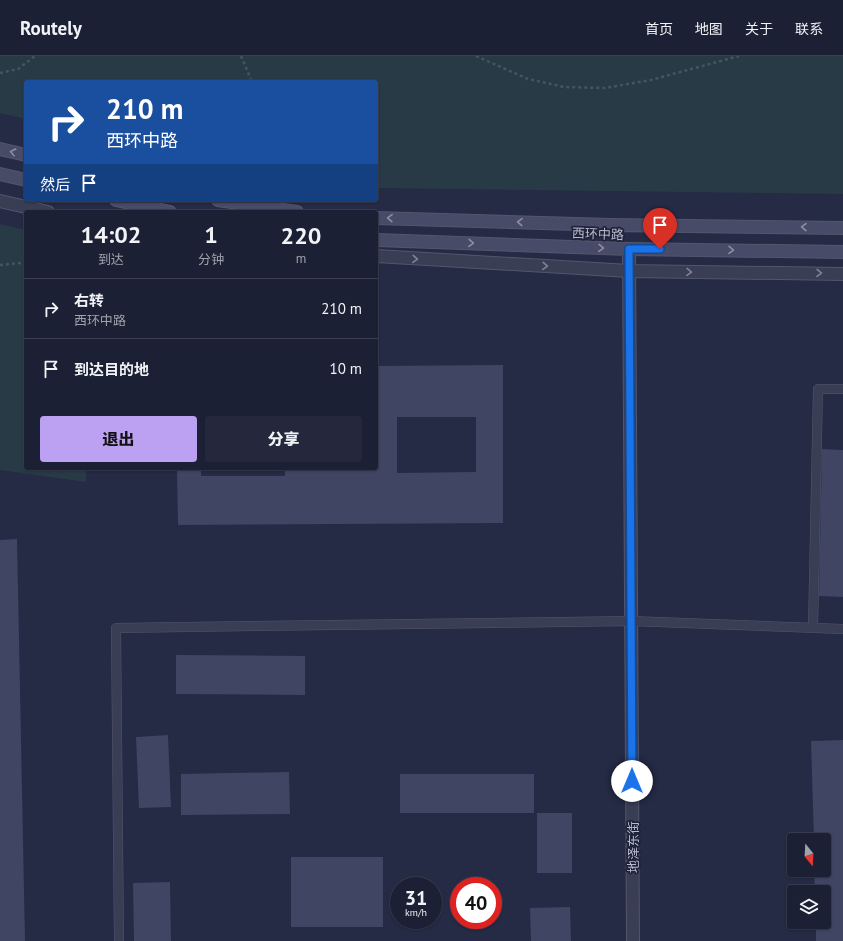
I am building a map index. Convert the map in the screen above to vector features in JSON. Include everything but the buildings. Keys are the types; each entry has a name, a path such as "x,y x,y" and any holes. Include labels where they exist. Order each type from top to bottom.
{"main road":[{"path":"0,149 24,155"},
{"path":"0,174 24,180"},
{"path":"125,202 161,210"},
{"path":"231,202 284,210"},
{"name":"西环中路","path":"378,218 610,225 843,228"},
{"name":"西环中路","path":"378,240 629,249 843,252"}],"street":[{"path":"0,201 39,210"},
{"name":"地泽东街","path":"629,249 633,941"},
{"path":"378,256 629,271 843,274"}],"lane":[{"path":"813,628 818,389 843,389"},
{"path":"119,941 116,628 631,621 843,629"}],"path":[{"path":"0,73 18,69 35,56"},
{"path":"240,56 251,80"},
{"path":"476,56 528,79 564,87 605,88 651,80 739,56"},
{"path":"0,265 24,262"}],"shaded area":[{"path":"0,56 843,56 843,194 378,188 378,80 24,80 24,119 0,113"},
{"path":"0,224 24,230 24,470 86,470 86,482 0,470"}],"route":[{"path":"632,781 629,249 660,249"}]}
